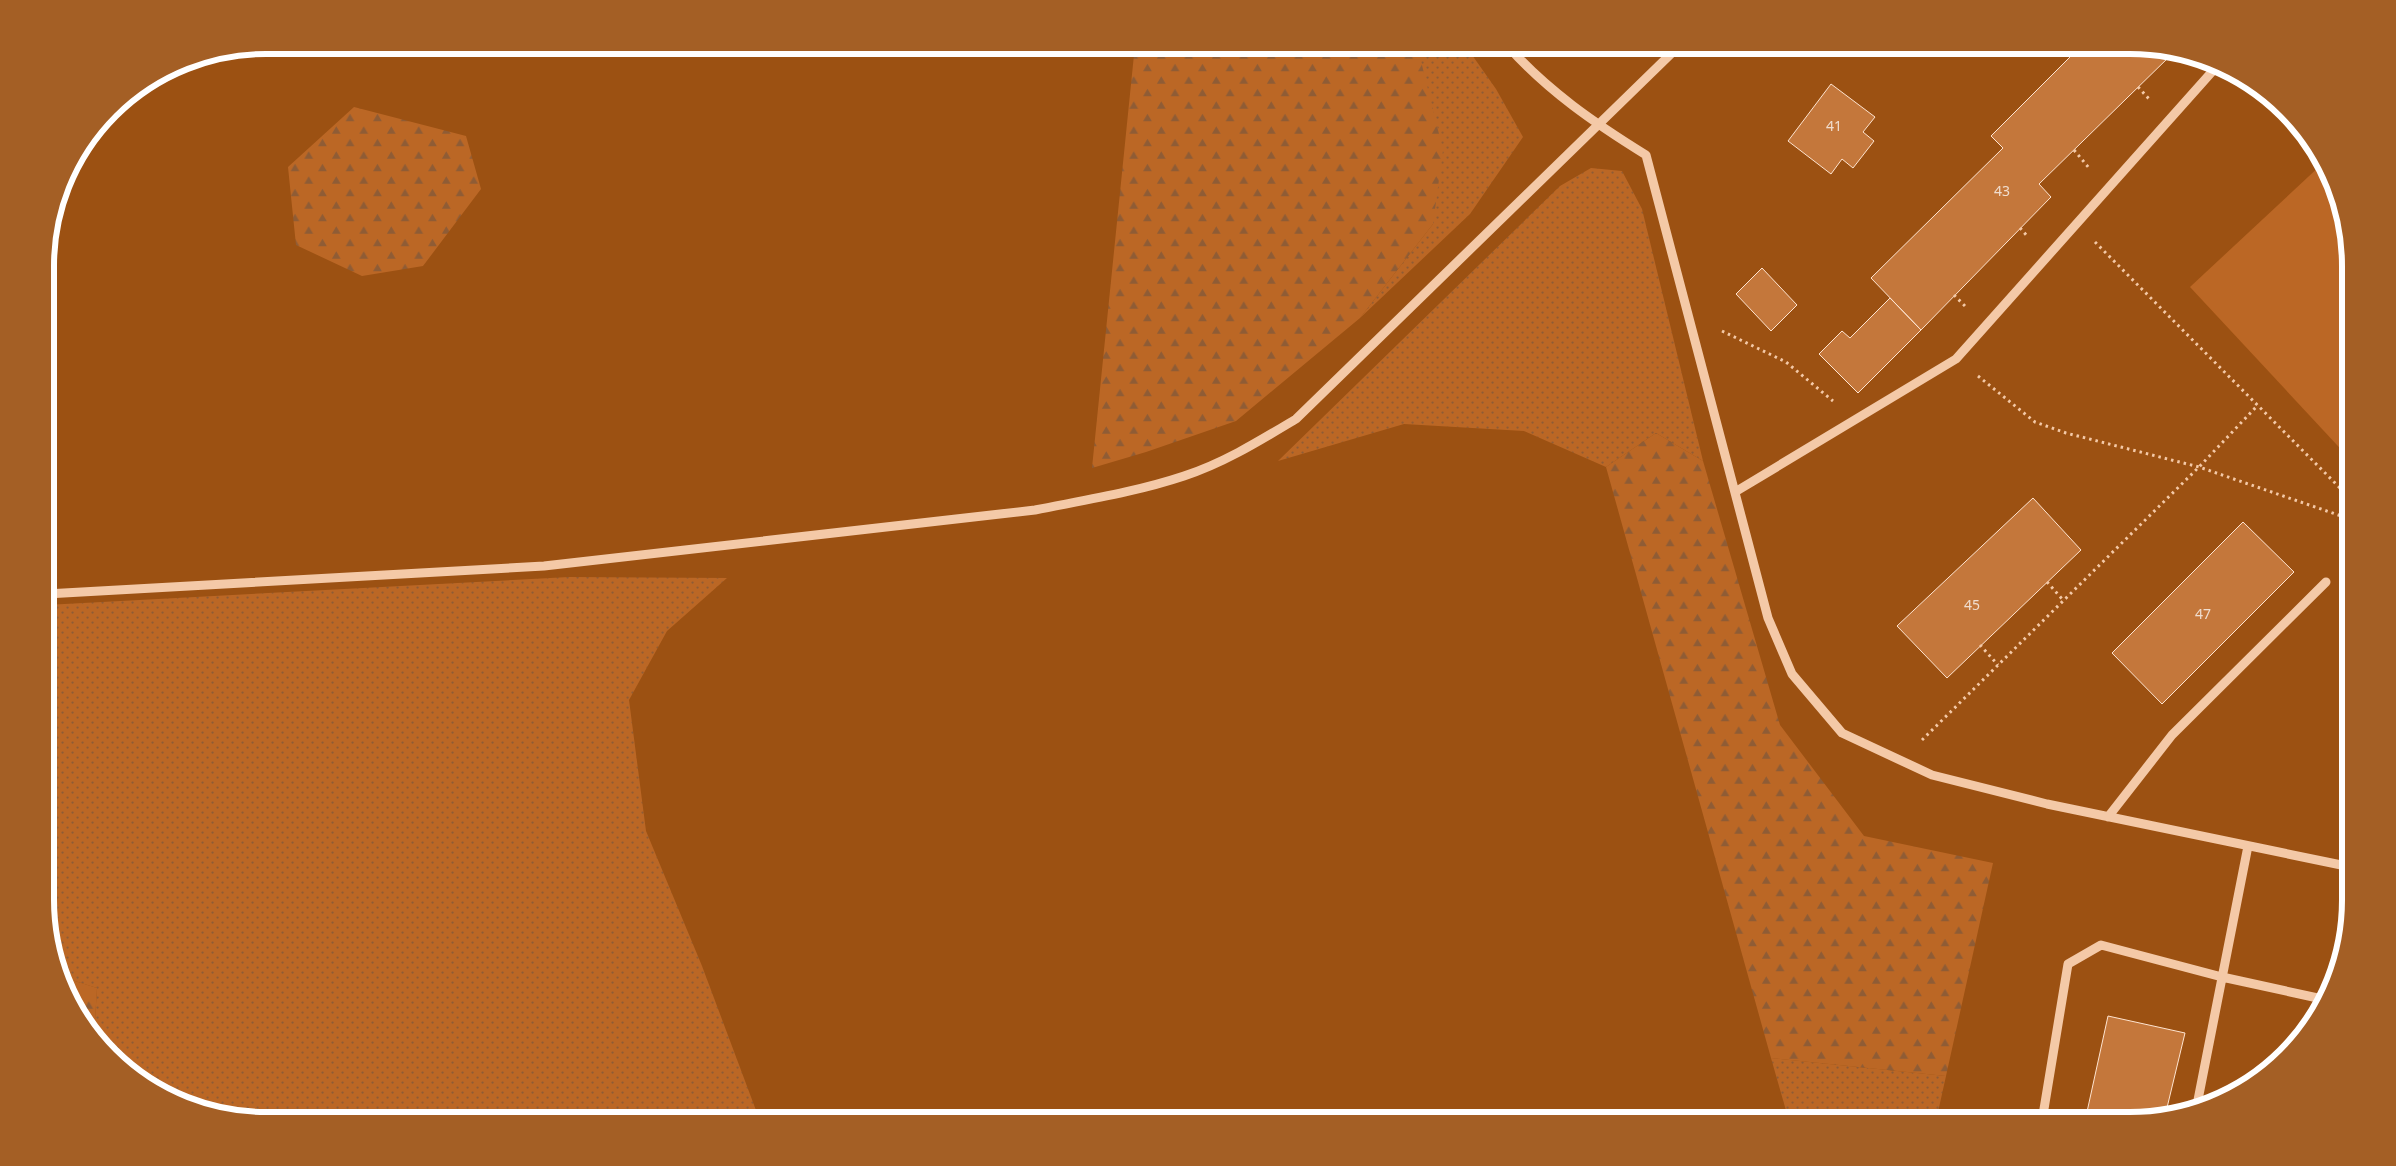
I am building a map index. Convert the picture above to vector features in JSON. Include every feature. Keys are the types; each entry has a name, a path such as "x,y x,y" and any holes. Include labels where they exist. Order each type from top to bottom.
{"street":[{"path":"1516,54 1548,85 1598,126 1646,155 1768,618 1792,674 1842,733 1932,775 2047,804 2342,865"},
{"path":"54,594 544,566 1035,510 1112,495 1185,476 1250,447 1296,419 1671,54"},
{"path":"1735,492 1956,359 2213,71"},
{"path":"2108,817 2172,735 2326,582"},
{"path":"2198,1101 2248,846"},
{"path":"2043,1112 2068,964 2101,944 2222,977 2318,998"}],"path":[{"path":"2077,224 2342,490"},
{"path":"1722,331 1786,362 1854,419"},
{"path":"1956,359 2035,422 2066,433 2199,467 2342,516"},
{"path":"1901,761 2199,467 2258,405"},
{"path":"2047,582 2064,600"},
{"path":"1980,645 1998,665"}],"green space":[{"path":"1134,54 1419,54 1443,150 1433,224 1360,318 1236,421 1146,452 1092,468"},
{"path":"1418,54 1471,54 1496,89 1523,137 1470,214 1360,318 1433,224"},
{"path":"354,107 466,136 481,189 423,266 362,276 296,245 288,167"},
{"path":"1591,168 1622,171 1642,209 1703,461 1656,433 1606,467 1524,431 1404,424 1278,461 1560,186"},
{"path":"2318,168 2331,197 2338,224 2342,252 2342,450 2190,287"},
{"path":"1656,433 1703,461 1780,725 1864,836 1993,863 1946,1076 1771,1058 1606,467"},
{"path":"569,577 727,578 667,631 629,700 646,831 702,966 757,1112 252,1112 224,1108 197,1101 148,1077 126,1060 95,1026 97,988 69,979 58,942 54,914 54,605"},
{"path":"69,979 97,988 95,1026 82,1006"},
{"path":"1771,1058 1946,1076 1938,1112 1786,1112"}],"building":[{"path":"2073,54 2144,54 2168,57 2039,184 2051,197 1921,330 1871,278 2003,148 1991,136"},
{"path":"1831,84 1875,117 1863,132 1874,141 1853,168 1842,159 1831,174 1788,141"},
{"path":"1762,268 1797,305 1771,331 1736,294"},
{"path":"1890,298 1921,330 1858,393 1819,354 1842,331 1850,338"},
{"path":"2033,498 2081,550 1947,678 1897,626"},
{"path":"2243,522 2294,572 2162,704 2112,653"},
{"path":"2108,1016 2185,1033 2167,1109 2144,1112 2087,1112"}]}
